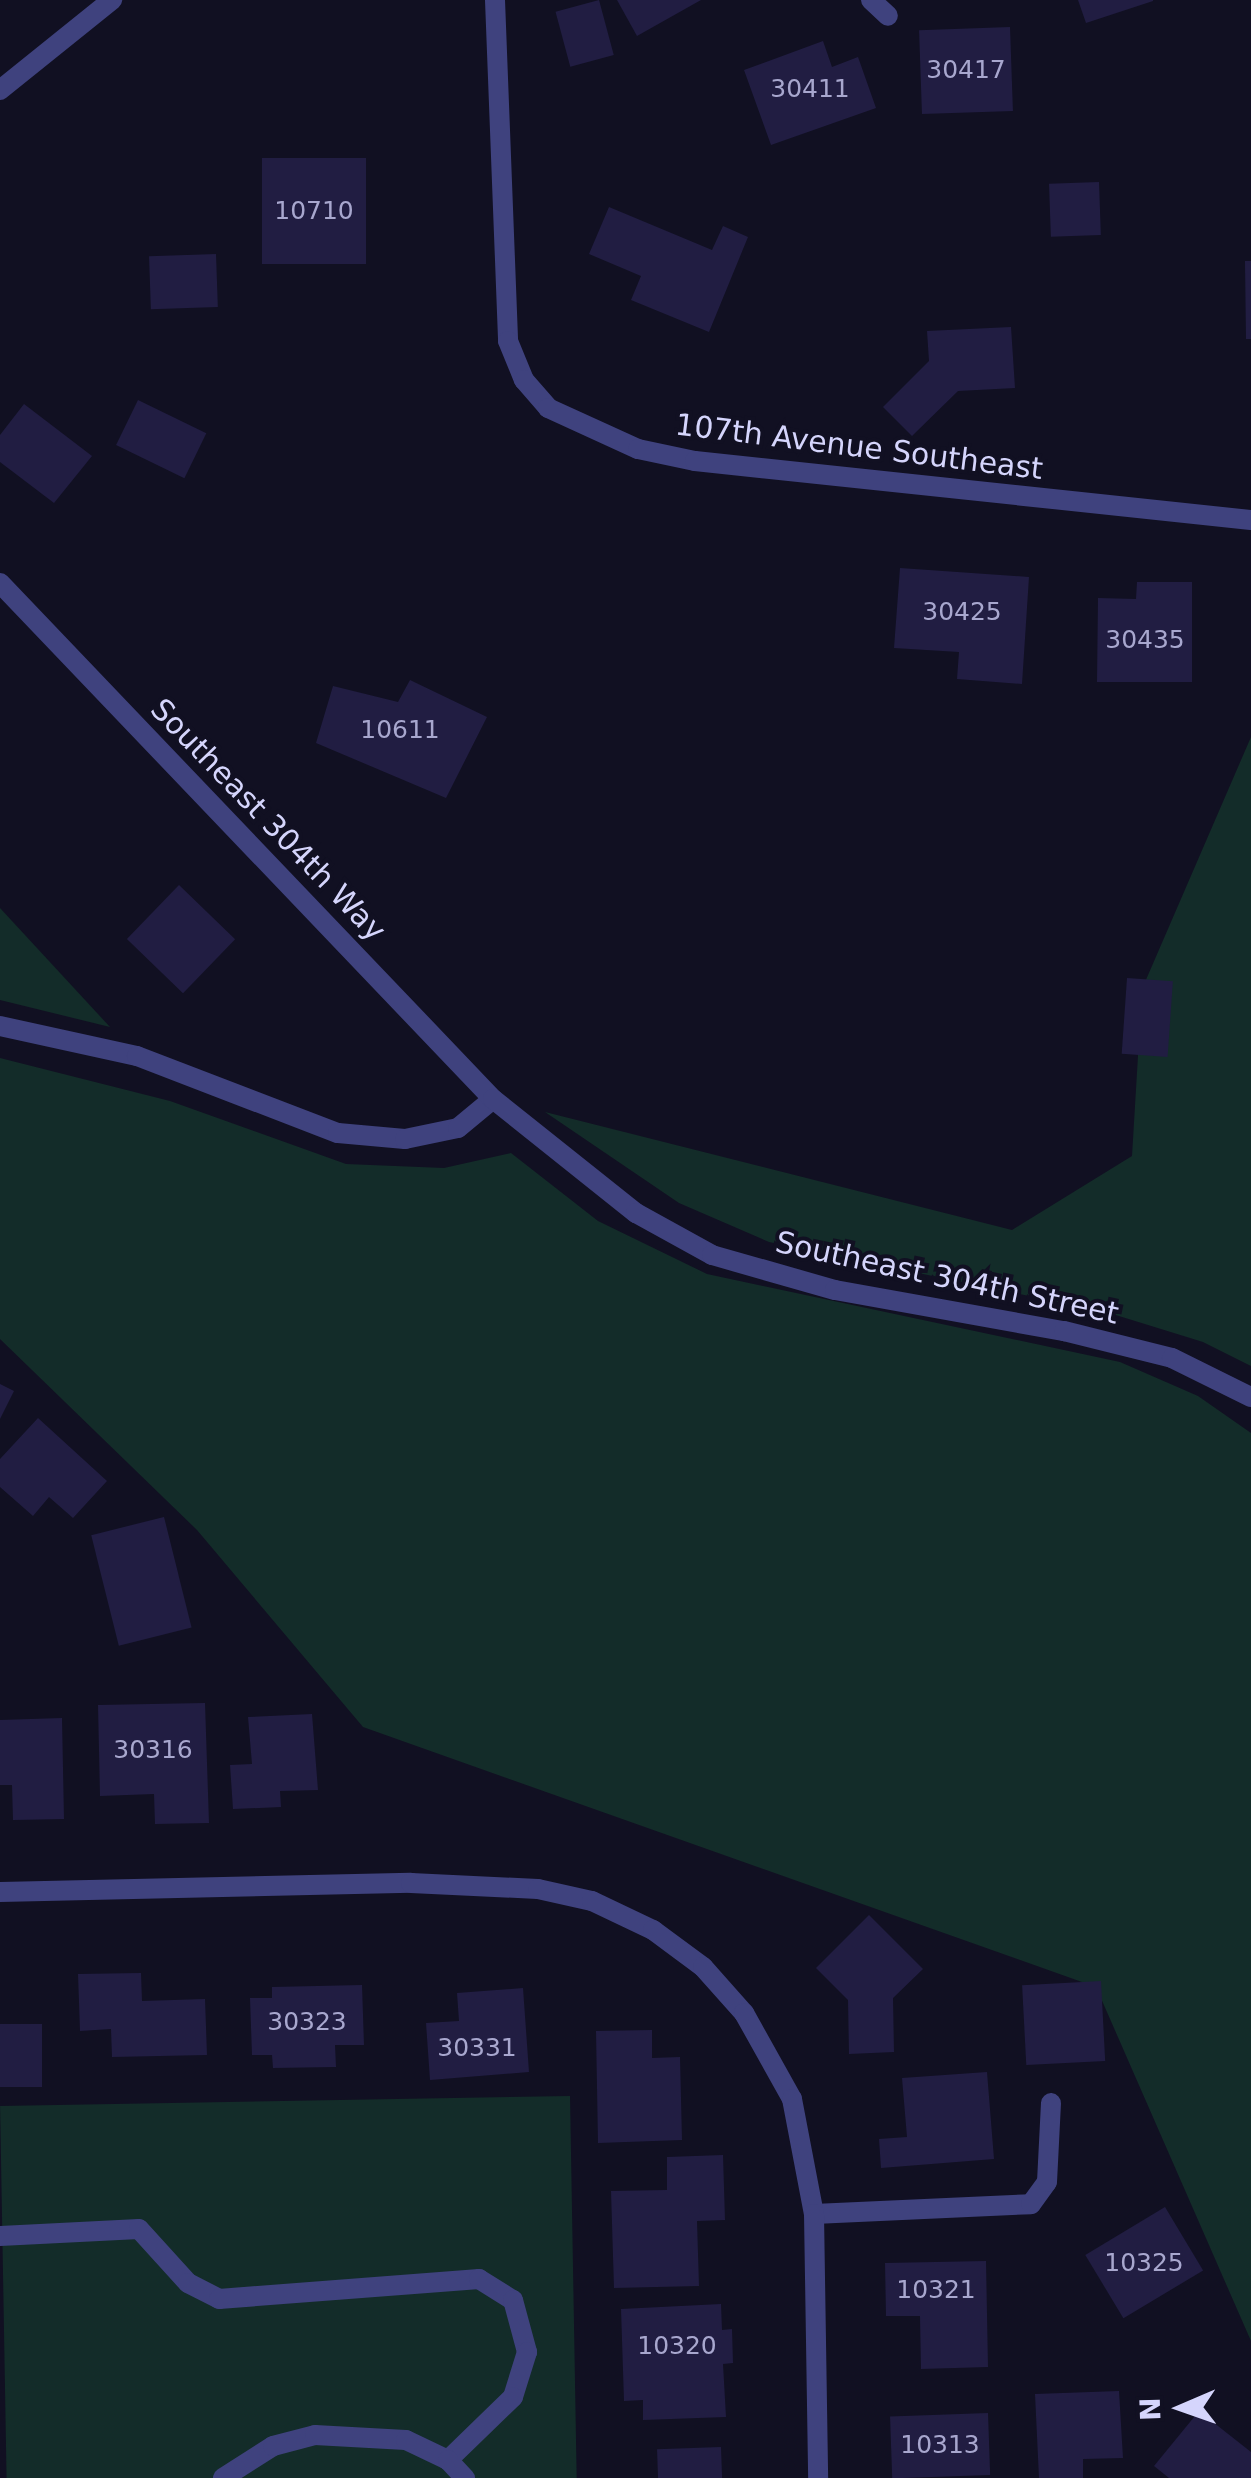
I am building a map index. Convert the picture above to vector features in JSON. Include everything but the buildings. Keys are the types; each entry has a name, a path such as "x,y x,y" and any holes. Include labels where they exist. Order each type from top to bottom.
{"street":[{"path":"0,90 112,0"},
{"name":"107th Avenue Southeast","path":"496,0 508,341 524,380 548,408 638,449 757,470 1251,520"},
{"path":"872,0 888,16"},
{"name":"Southeast 304th Way","path":"0,583 493,1099"},
{"path":"0,1026 137,1056 338,1134 405,1139 458,1128 493,1099"},
{"name":"Southeast 304th Street","path":"493,1099 636,1213 712,1255 835,1290 1064,1330 1172,1358 1251,1396"},
{"path":"0,1892 297,1886 538,1889 592,1902 652,1930 704,1967 774,2062 805,2143 814,2214 818,2478"},
{"path":"814,2214 1030,2204 1046,2182 1051,2104"},
{"path":"0,2236 140,2229 188,2283 219,2299 479,2279 513,2300 527,2352 513,2397 448,2460"},
{"path":"224,2478 273,2446 315,2435 406,2440 448,2460 466,2478"}],"green space":[{"path":"1251,737 1251,1366 1203,1342 1106,1312 769,1242 679,1203 545,1112 1012,1230 1132,1156 1142,989"},
{"path":"0,908 110,1027 0,1000"},
{"path":"0,1058 170,1101 346,1164 444,1168 511,1153 598,1221 707,1274 1120,1362 1198,1396 1251,1433 1251,2341 1096,1987 363,1727 197,1530 0,1339"},
{"path":"570,2096 577,2478 7,2478 0,2106"}]}
